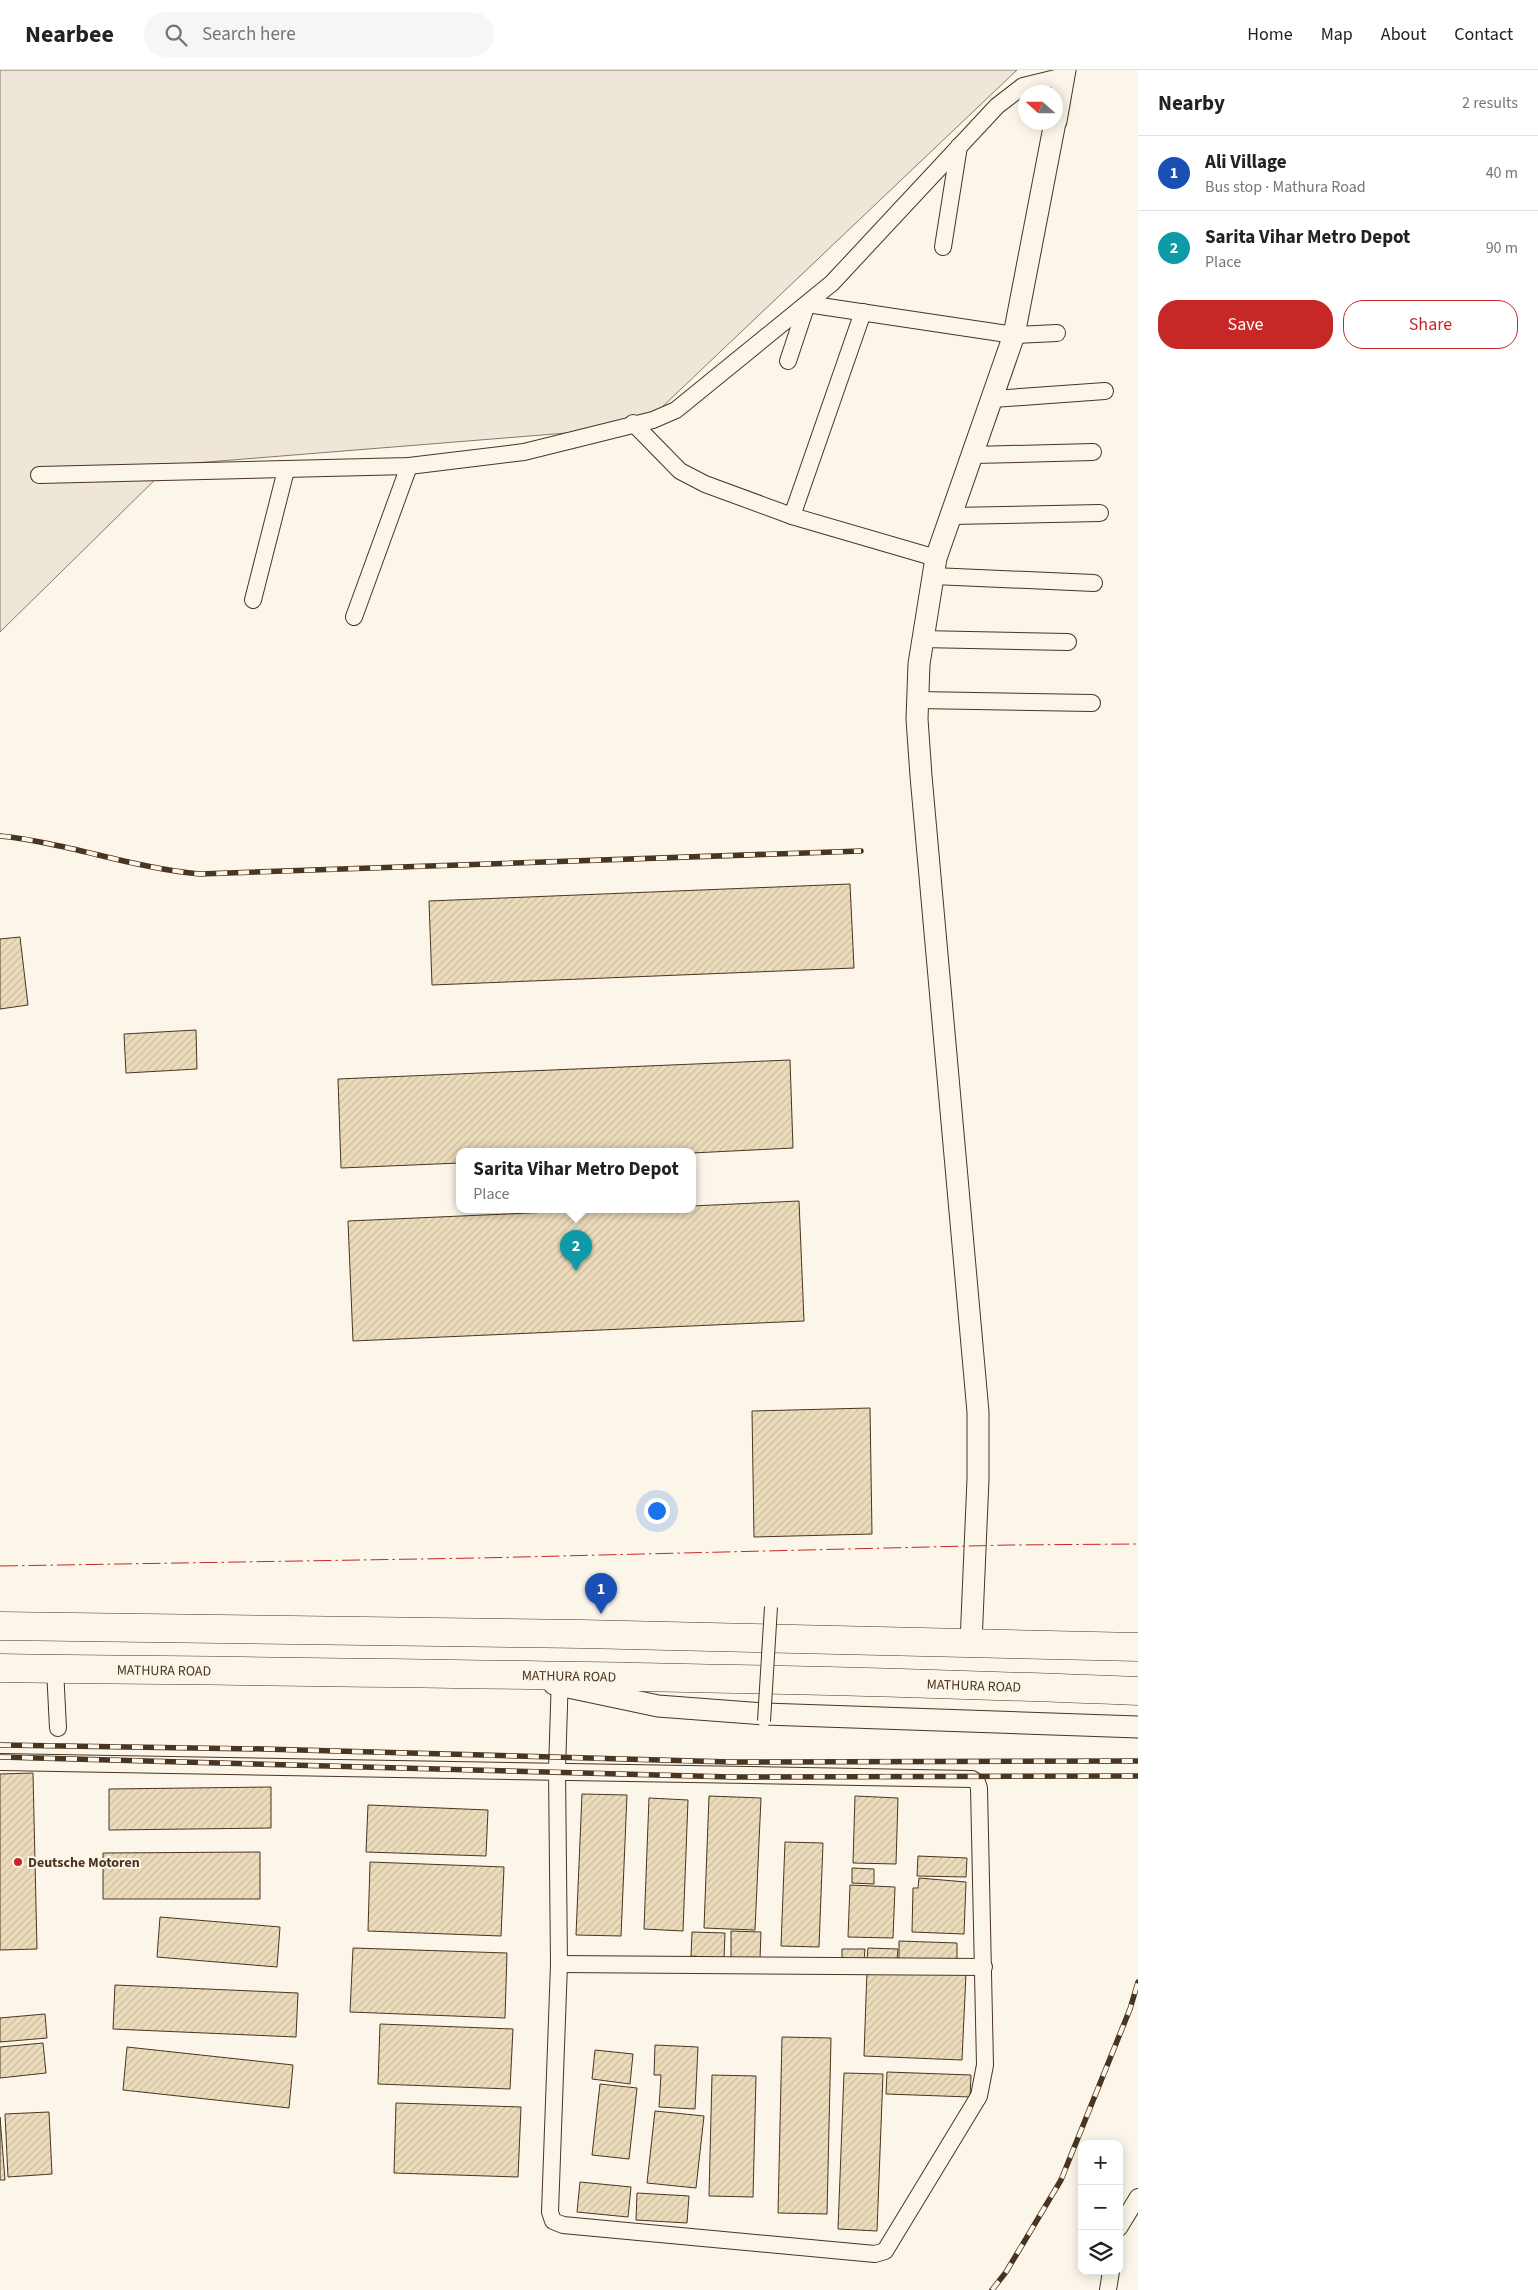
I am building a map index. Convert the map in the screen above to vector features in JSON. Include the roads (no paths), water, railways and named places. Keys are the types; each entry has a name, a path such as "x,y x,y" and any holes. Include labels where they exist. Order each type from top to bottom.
{"highway":[{"path":"0,1626 582,1634 1138,1647"},
{"name":"MATHURA ROAD","path":"0,1668 508,1674 560,1680 968,1684 1138,1691"}],"street":[{"path":"39,475 408,466 524,452 633,423 653,420 676,410 832,283 997,106 1023,86 1065,73"},
{"path":"971,1643 978,1479 978,1412 921,776 918,700 921,639 934,567 1014,335 1053,130"},
{"path":"943,247 958,146"},
{"path":"807,304 1014,335 1057,333"},
{"path":"788,361 807,304"},
{"path":"792,516 863,312"},
{"path":"993,399 1105,391"},
{"path":"633,423 680,471 705,484 934,567 1094,583"},
{"path":"973,455 1093,452"},
{"path":"354,617 408,466"},
{"path":"252,600 286,470"},
{"path":"951,516 1100,513"},
{"path":"921,639 1068,642"},
{"path":"918,700 1092,703"},
{"path":"764,1721 771,1607"},
{"path":"54,1669 58,1728"},
{"path":"0,1762 557,1770 972,1779 977,1782 979,1788 984,1968 985,2065 979,2096 891,2244 885,2251 875,2254 563,2225 553,2221 550,2212 559,1964 557,1770 560,1680 658,1706 766,1714 1138,1727"},
{"path":"559,1964 984,1968"},
{"path":"1123,2221 1138,2197"},
{"path":"1108,2290 1110,2275"}],"railway":[{"path":"0,836 50,844 150,867 200,874 861,851"},
{"path":"0,1745 263,1749 731,1762 1138,1761"},
{"path":"0,1757 731,1777 1138,1776"},
{"path":"992,2290 1006,2272 1061,2180 1130,2009 1138,1982"}],"place":[{"name":"Sarita Vihar Metro Depot","path":"576,1271"},
{"name":"Ali Village","path":"601,1614"},
{"name":"Deutsche Motoren","path":"18,1862"}]}
